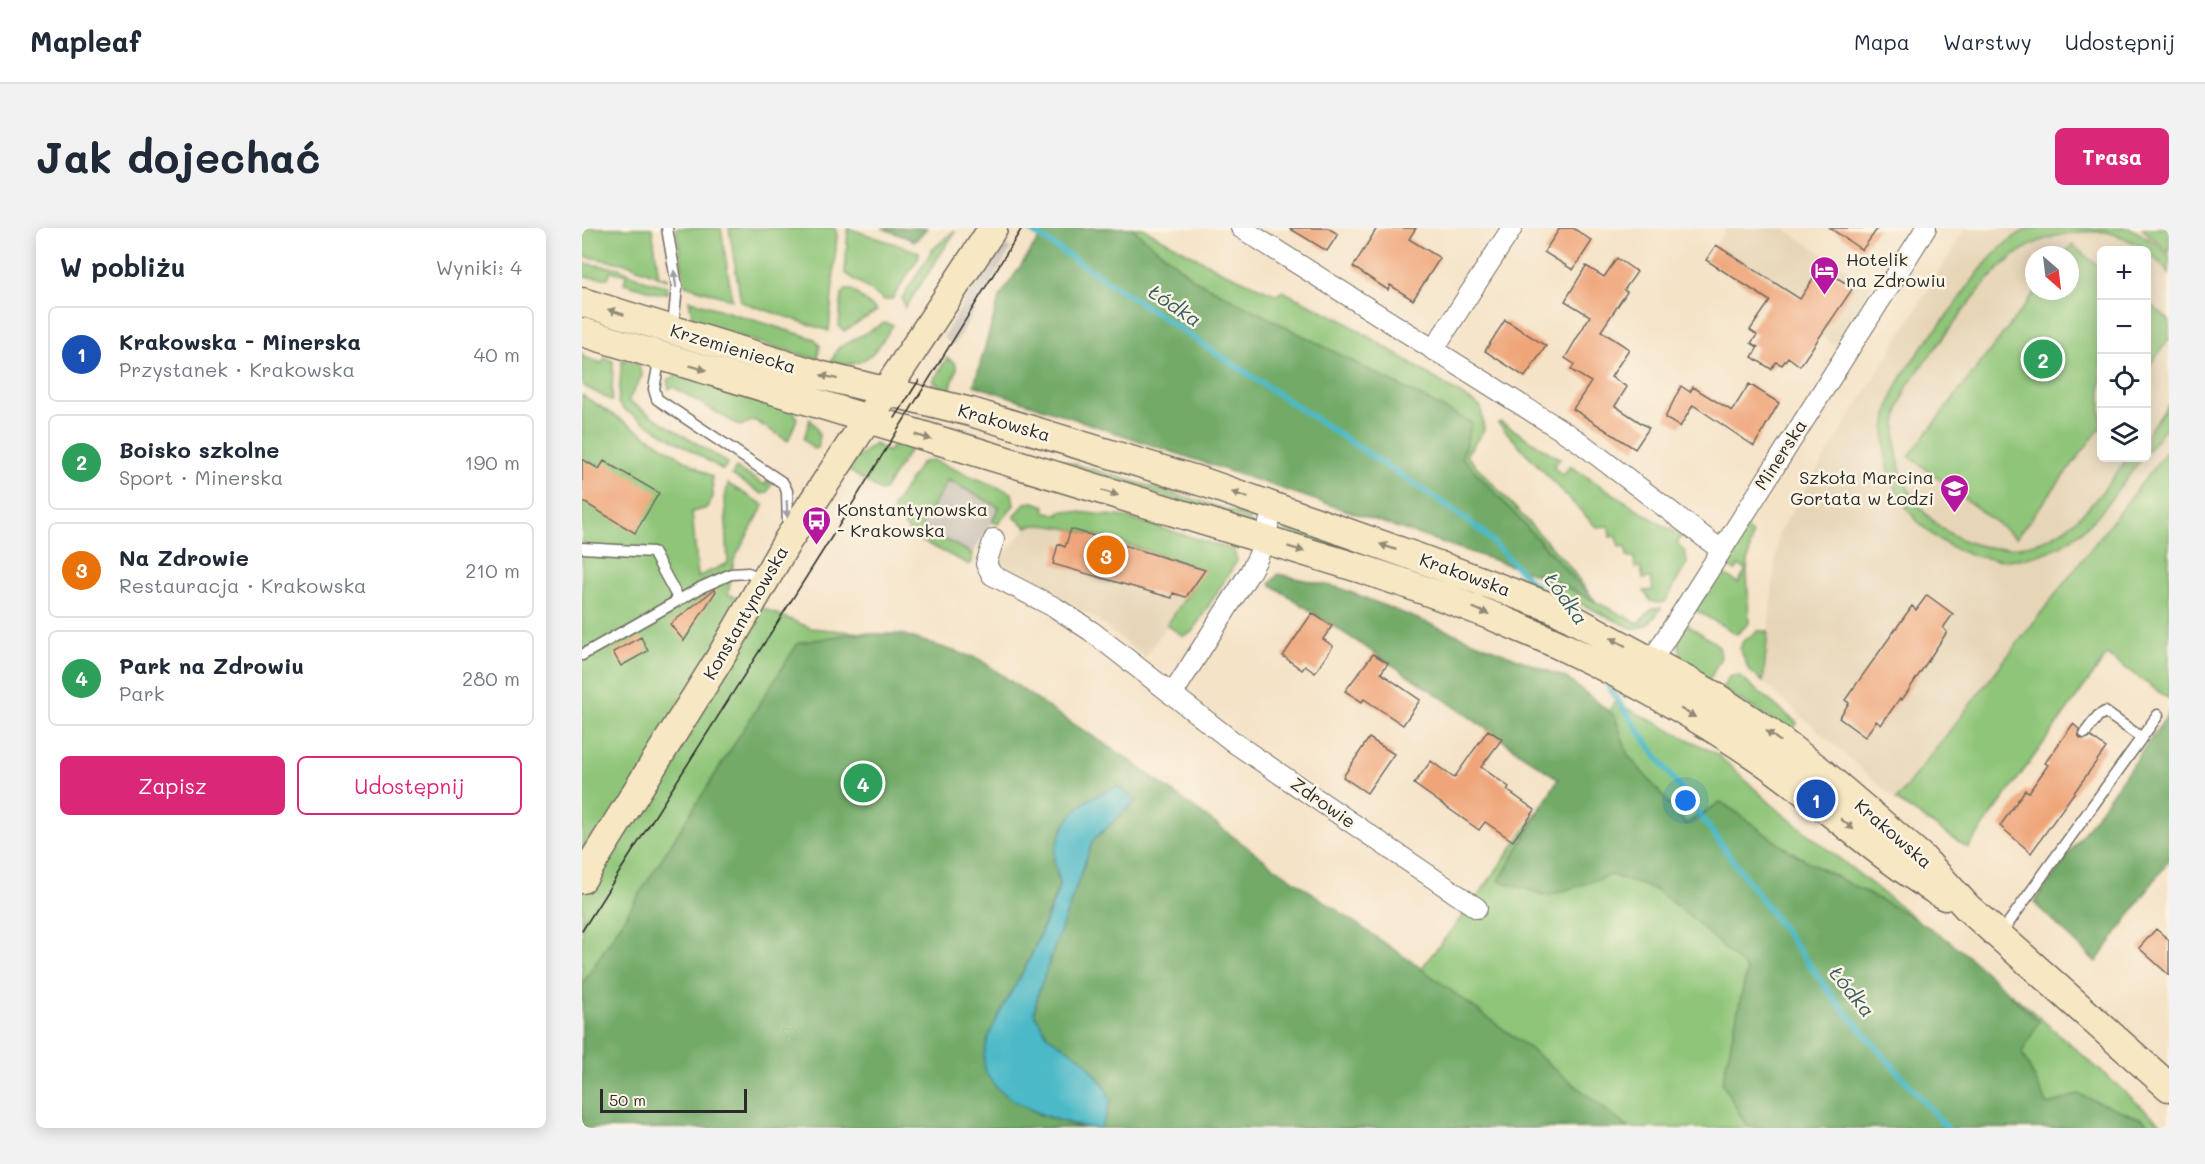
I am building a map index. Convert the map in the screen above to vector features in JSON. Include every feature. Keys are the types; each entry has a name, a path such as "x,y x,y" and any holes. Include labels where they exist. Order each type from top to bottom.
{"main road":[{"name":"Konstantynowska","path":"582,879 720,658 788,540 990,232"},
{"name":"Krzemieniecka","path":"582,302 819,375 886,391"},
{"name":"Krzemieniecka","path":"582,332 867,419"},
{"name":"Krakowska","path":"886,391 982,416 1274,507 1521,596 1585,625 1652,660 1766,730 1820,771 1923,858 1967,907 2169,1087"},
{"name":"Krakowska","path":"867,419 1412,585 1563,645 1706,723 1816,799 1908,873 1967,907"}],"street":[{"path":"1241,228 1577,440 1721,550"},
{"path":"1433,350 1512,228"},
{"name":"Minerska","path":"1628,679 1652,660 1926,228"},
{"path":"1172,695 1245,582 1258,557 1274,507"},
{"name":"Zdrowie","path":"994,538 986,564 992,575 1056,608 1091,631 1236,744 1477,908"}],"lane":[{"path":"667,228 677,286 672,330"},
{"path":"660,356 654,390 657,399 780,480 787,492 788,540"},
{"path":"582,548 653,552 679,600"},
{"path":"582,654 731,574 748,573 765,579"},
{"path":"2085,733 2098,716 2105,712 2142,738"},
{"path":"1999,936 2158,715"}],"shaded area":[{"path":"1727,228 1783,228 1872,285 1834,345 1706,260"},
{"name":"Szkoła Marcina Gortata w Łodzi","path":"1966,228 2169,228 2169,449 1896,800 1763,682 1778,534"},
{"path":"999,241 1011,249 954,345 943,338"},
{"path":"949,480 999,508 973,554 920,527"},
{"path":"1034,523 1071,529 1205,570 1145,658 1095,618 1001,566 1001,559 1027,527"}],"green space":[{"path":"582,228 652,228 659,277 628,264 582,256"},
{"path":"676,228 721,228 732,300 685,285"},
{"path":"729,228 835,228 837,235 829,331 741,302"},
{"path":"848,228 919,252 919,257 892,299 884,300 845,273"},
{"path":"882,228 927,228 915,241"},
{"path":"1046,228 1143,228 1219,270 1277,295 1282,291 1342,320 1481,407 1484,430 1466,455 1568,565 1596,602 1638,623 1652,609 1661,608 1645,625 1631,628 1548,588 1520,556 1045,231"},
{"path":"1046,228 1132,228 1195,280 1472,423 1462,457 1596,602 1550,579 974,385 999,298"},
{"path":"2029,228 2130,228 2153,241 2169,255 2169,274 2151,255 2151,246 2139,246 2106,232 2058,235 2025,246 1978,292 1909,383 1897,417 1896,451 1905,482 1922,510 1946,531 1975,544 2008,548 2044,540 2058,533 2091,505 2125,462 2139,462 2100,512 2076,535 2047,552 2012,560 1979,557 1949,545 1923,526 1902,501 1889,472 1885,439 1890,404 1900,379 1984,265 2016,236"},
{"path":"2142,228 2169,228 2169,252"},
{"path":"954,231 905,308 902,298 933,249"},
{"path":"2079,251 2097,265 2097,432 2016,538 1909,456 2029,300 2079,300"},
{"path":"582,263 619,268 646,281 667,286 668,293 657,293 624,283 626,275 611,271 608,278 582,277"},
{"path":"846,290 852,290 877,311 844,331 839,326 842,294"},
{"path":"689,300 815,339 820,346 817,359 701,326 693,320"},
{"path":"2151,305 2169,320 2169,339 2151,364"},
{"path":"884,323 893,325 868,357 852,364 831,362 838,348"},
{"path":"582,352 583,357 602,363 605,358 613,361 612,401 582,385"},
{"path":"947,358 955,363 957,368 949,393 933,381"},
{"path":"622,359 638,364 642,376 628,401 728,463 723,470 623,409 618,403"},
{"path":"678,375 794,411 797,419 788,441 754,420 740,426 673,387 669,389 667,380"},
{"path":"582,395 712,477 713,497 707,508 692,512 698,577 728,563 725,498 728,484 764,505 734,560 728,594 811,628 905,637 1413,979 1478,896 1615,702 1717,754 1779,811 2024,1004 2166,1128 582,1128"},
{"path":"2169,404 2169,423 2151,447 2151,428"},
{"path":"810,419 819,436 818,448 813,449 804,439"},
{"path":"1501,422 1560,459 1553,467 1563,475 1570,466 1662,525 1682,535 1677,543 1685,552 1687,563 1665,602 1651,601 1644,591 1653,590 1651,578 1643,579 1641,567 1635,568 1634,557 1627,557 1626,546 1619,547 1617,536 1610,537 1609,526 1596,527 1498,423"},
{"path":"952,427 1241,514 1249,517 1250,522 948,433"},
{"path":"898,440 914,444 884,490 880,491 848,470 859,456 875,444 888,452"},
{"path":"2169,448 2169,699 2107,655 1968,848 1896,800"},
{"path":"932,460 1012,493 1014,505 998,524 992,522 999,507 948,480 921,527 973,554 970,565 915,538 893,512 893,507 921,463"},
{"path":"736,468 765,485 768,480 772,483 768,492 762,494 732,475"},
{"path":"1034,502 1045,506 1044,511 1059,515 1060,511 1068,511 1125,517 1234,550 1237,561 1192,632 1183,636 1167,625 1204,570 1085,533 1060,527 1040,525 1027,527 1014,517 1025,503"},
{"path":"1744,526 1752,534 1747,570 1749,623 1737,634 1695,610 1718,575 1724,574 1738,583 1746,570 1739,565 1735,571 1727,565"},
{"path":"1291,529 1374,554 1506,601 1624,657 1285,531"},
{"path":"1278,574 1340,588 1566,678 1615,716 1628,755 1686,824 1720,802 1806,861 1923,924 1955,945 1980,966 2039,1021 2022,1053 2048,1105 2078,1094 2142,1119 2154,1128 1748,1128 1722,1083 1747,970 1691,917 1656,890 1611,875 1548,896 1499,881 1558,779 1432,691 1270,584"},
{"path":"1687,624 1719,646 1721,657 1709,681 1682,661 1678,641"},
{"path":"1758,631 1768,631 1763,682 1749,670 1740,649 1743,641"},
{"path":"849,634 901,634 979,659 1056,713 1121,754 1269,863 1418,966 1529,1048 1628,1128 1101,1128 1034,1013 1038,993 1093,840 1136,801 1117,786 1054,858 1059,885 1031,956 991,1031 1007,1095 1038,1114 1082,1128 582,1128 582,985 798,643"},
{"path":"1738,675 1797,723 1792,732 1722,689 1729,677"},
{"path":"2169,713 2169,860 2096,962 2034,903"}],"water":[{"path":"1117,786 1136,801 1093,840 1038,993 1034,1013 1048,1036 1084,1060 1105,1087 1111,1101 1101,1128 1087,1127 1052,1118 1015,1101 989,1078 984,1065 984,1053 994,1024 1032,954 1057,893 1059,883 1054,856 1063,829 1080,807 1092,798"}],"building":[{"path":"1289,228 1328,228 1338,234 1327,251"},
{"path":"1377,228 1416,228 1409,239 1440,258 1413,300 1390,285 1388,290 1353,267"},
{"path":"1560,228 1573,228 1592,241 1573,270 1544,252"},
{"path":"1830,228 1878,228 1862,250"},
{"path":"1716,245 1800,299 1821,267 1853,288 1800,366 1788,357 1782,365 1776,362 1771,369 1752,357 1758,347 1751,343 1757,335 1750,330 1770,301 1706,260"},
{"path":"1617,258 1637,272 1624,290 1627,292 1601,331 1629,349 1611,377 1627,387 1615,406 1649,428 1635,449 1573,409 1591,382 1571,370 1574,364 1565,358 1590,316 1565,301 1586,266 1604,277"},
{"path":"1505,320 1546,346 1525,377 1485,351"},
{"path":"1749,384 1779,403 1754,446 1693,405 1680,427 1665,418 1681,386 1690,392 1693,387 1732,411"},
{"path":"582,459 599,469 604,461 659,493 635,533 582,501"},
{"path":"1071,529 1205,570 1186,597 1173,593 1172,598 1053,564 1058,544 1065,547"},
{"path":"715,589 716,591 684,641 670,624"},
{"path":"1927,595 1953,614 1943,628 1947,632 1902,700 1900,698 1881,725 1876,721 1865,737 1839,718 1849,703 1845,700 1912,606 1916,610"},
{"path":"1312,613 1332,626 1323,639 1333,646 1315,673 1305,666 1302,670 1283,656"},
{"path":"641,637 648,651 621,666 613,652"},
{"path":"1373,654 1388,663 1381,673 1420,700 1403,725 1364,699 1362,702 1345,691"},
{"path":"2073,724 2079,729 2078,735 2081,739 2091,737 2106,748 2031,853 2000,826 2025,790 2029,792 2048,765 2045,763"},
{"path":"1488,730 1502,739 1481,767 1535,810 1513,841 1485,822 1479,830 1414,784 1431,761 1454,778"},
{"path":"1369,738 1394,754 1367,793 1343,777"},
{"path":"2156,929 2169,940 2169,975 2139,948"}],"waterway":[{"name":"Łódka","path":"1027,228 1446,505 1483,532 1541,592"},
{"name":"Łódka","path":"1605,681 1652,750 1836,1001 1947,1128"}],"tram line":[{"path":"582,931 843,519 1022,228"},
{"path":"895,418 919,380"}],"place":[{"name":"Hotelik na Zdrowiu","path":"1825,296"},
{"name":"Boisko szkolne","path":"2043,359"},
{"name":"Szkoła Marcina Gortata w Łodzi","path":"1955,514"},
{"name":"Konstantynowska - Krakowska","path":"816,546"},
{"name":"Na Zdrowie","path":"1106,555"},
{"name":"Park na Zdrowiu","path":"863,783"},
{"name":"Krakowska - Minerska","path":"1816,799"}]}
